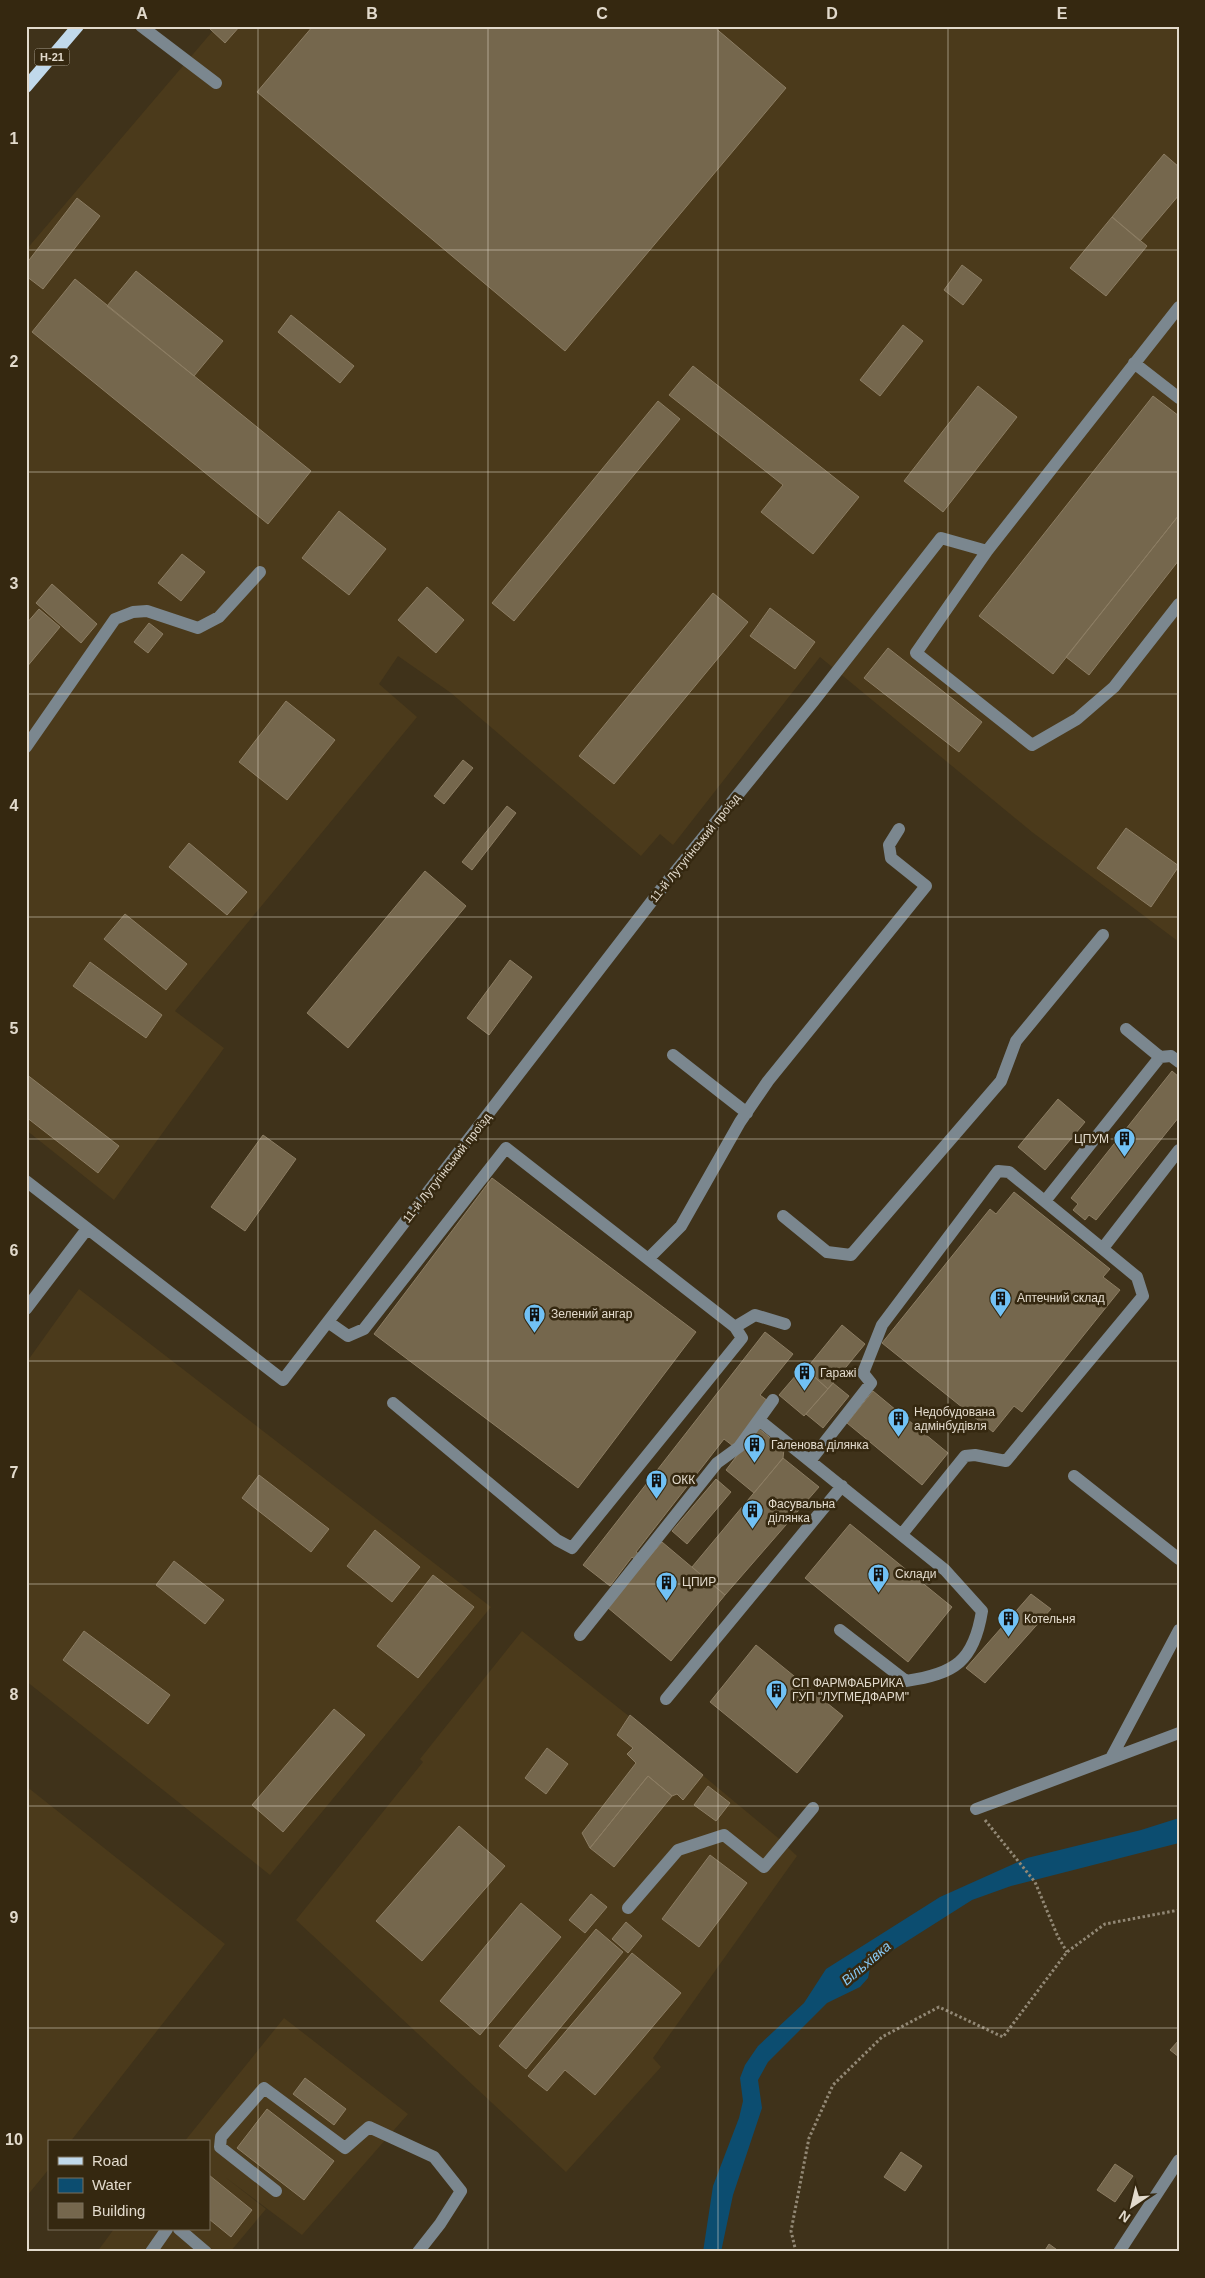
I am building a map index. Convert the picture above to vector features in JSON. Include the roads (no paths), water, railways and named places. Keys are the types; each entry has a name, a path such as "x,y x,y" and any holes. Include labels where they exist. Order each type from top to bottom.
{"main road":[{"name":"Н-21","path":"26,87 78,26"}],"street":[{"path":"141,26 216,83"},
{"path":"1179,307 987,551 916,653 1032,745 1077,719 1114,687 1179,604"},
{"path":"1134,362 1179,398"},
{"name":"11-й Лутугінський проїзд","path":"26,1181 283,1380 662,888 813,702 941,538 987,551"},
{"path":"26,747 115,619 134,612 147,611 198,628 219,617 260,572"},
{"path":"648,1259 681,1226 747,1113 768,1081 926,886 891,858 890,845 899,830"},
{"path":"783,1216 826,1252 851,1255 1002,1081 1016,1041 1102,935"},
{"path":"1126,1029 1160,1057 1171,1056 1179,1062"},
{"path":"673,1054 747,1113"},
{"path":"1045,1201 1160,1057"},
{"path":"328,1322 348,1336 364,1329 506,1148 735,1327 742,1338 572,1548 558,1540 393,1402"},
{"path":"1103,1248 1179,1150"},
{"path":"810,1461 871,1383 863,1373 882,1325 998,1171 1010,1172 1137,1277 1143,1296 1006,1461 965,1456 902,1534"},
{"path":"26,1309 88,1229"},
{"path":"735,1327 755,1315 785,1324"},
{"path":"580,1635 717,1463 739,1447 773,1400"},
{"path":"759,1420 945,1570 982,1611 978,1635 961,1662 932,1677 906,1681 840,1630"},
{"path":"1074,1476 1179,1559"},
{"path":"666,1699 842,1486"},
{"path":"1111,1758 1179,1630"},
{"path":"976,1809 1179,1733"},
{"path":"628,1908 678,1850 724,1835 764,1867 813,1808"},
{"path":"276,2191 220,2147 221,2138 264,2088 345,2148 369,2127 434,2157 460,2191 440,2224 418,2252"},
{"path":"1118,2252 1179,2160"},
{"path":"151,2252 166,2230"},
{"path":"180,2230 206,2252"}],"water":[{"name":"Вільхівка","path":"1179,1818 1179,1843 1011,1886 972,1900 871,1964 868,1978 860,1987 827,2003 768,2062 758,2080 762,2108 733,2195 721,2252 703,2252 713,2186 739,2118 743,2101 740,2078 745,2065 758,2046 804,2003 826,1969 940,1897 1027,1858 1141,1830"}],"place":[{"name":"ЦПУМ","path":"1125,1158"},
{"name":"Аптечний склад","path":"1001,1317"},
{"name":"Зелений ангар","path":"535,1333"},
{"name":"Гаражі","path":"804,1392"},
{"name":"Недобудована адмінбудівля","path":"898,1438"},
{"name":"Галенова ділянка","path":"755,1464"},
{"name":"ОКК","path":"656,1499"},
{"name":"Фасувальна ділянка","path":"752,1530"},
{"name":"Склади","path":"879,1593"},
{"name":"ЦПИР","path":"666,1601"},
{"name":"Котельня","path":"1008,1638"},
{"name":"СП ФАРМФАБРИКА ГУП \"ЛУГМЕДФАРМ\"","path":"776,1709"}]}
